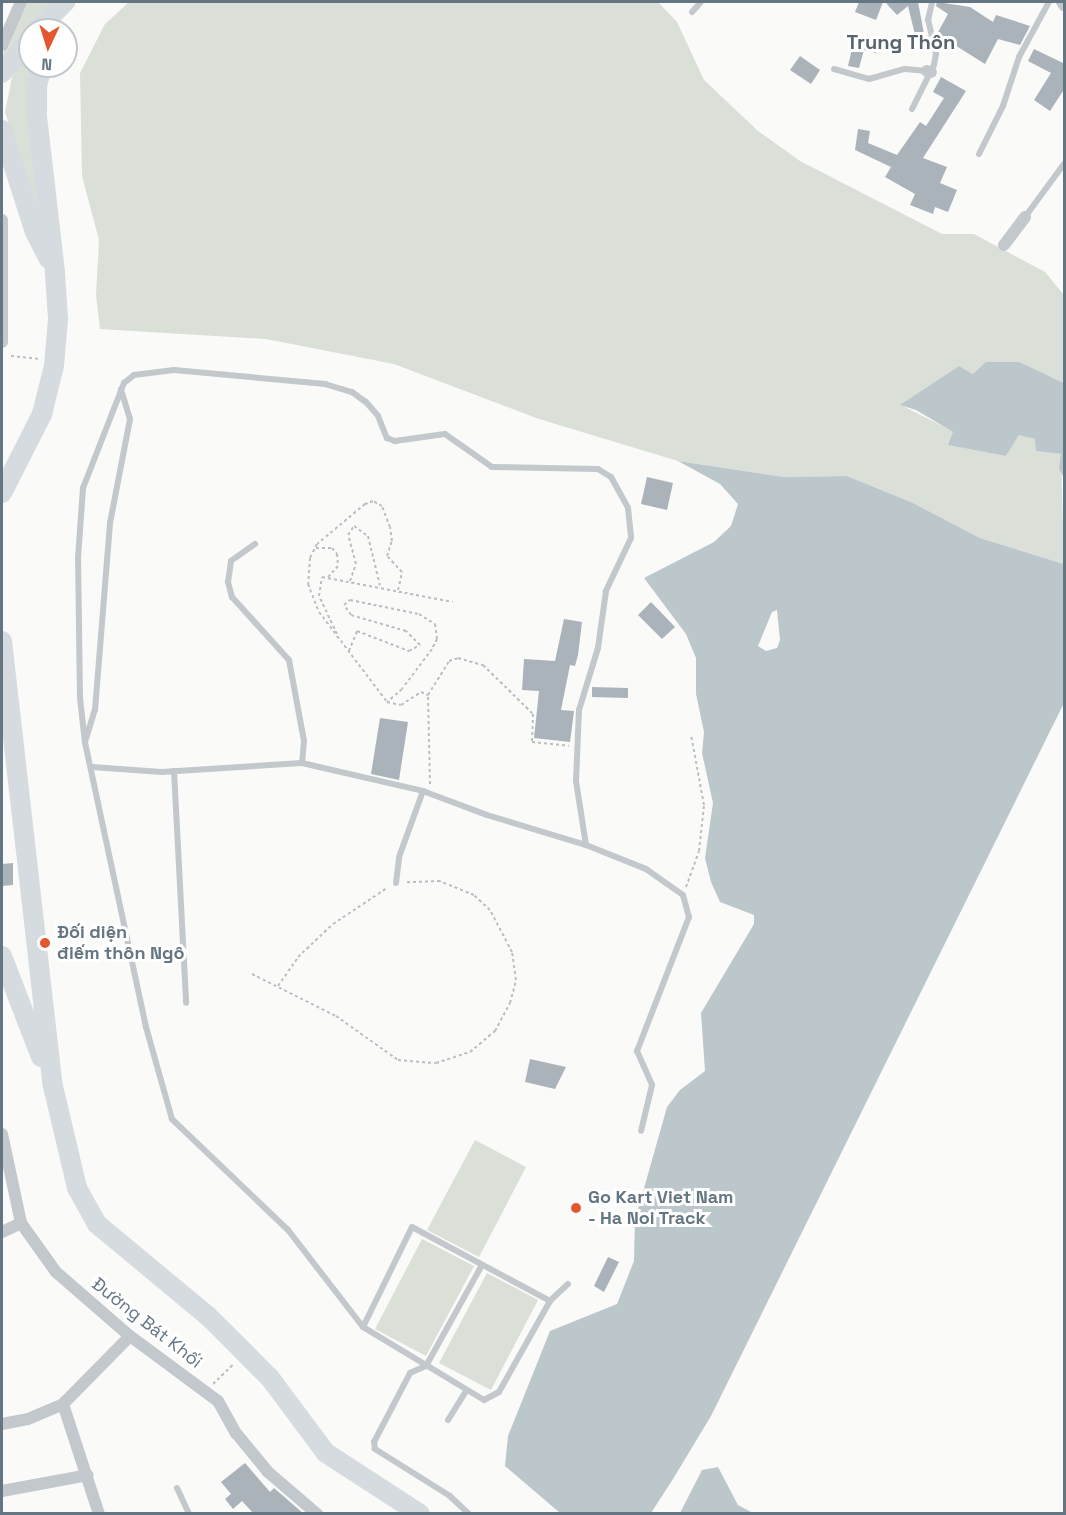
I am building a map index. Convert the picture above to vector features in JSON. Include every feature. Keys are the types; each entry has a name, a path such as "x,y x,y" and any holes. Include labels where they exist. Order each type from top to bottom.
{"main road":[{"path":"49,18 65,2"},
{"path":"64,18 73,2"},
{"path":"2,73 18,54"},
{"path":"2,493 42,414 54,366 58,319 55,272 37,116 39,78"},
{"path":"2,130 35,232 55,272"},
{"path":"2,641 5,685 52,1082 77,1188 97,1224 208,1316 270,1378 326,1453 420,1514"},
{"path":"2,709 5,685"},
{"path":"2,956 52,1082"}],"street":[{"path":"2,45 21,2"},
{"path":"1062,2 1065,5"},
{"path":"1004,245 1025,217"},
{"path":"2,220 2,342"},
{"name":"Đường Bát Khối","path":"2,1134 21,1223 56,1272 130,1336 218,1401 236,1433 268,1472 317,1514"},
{"path":"2,1233 21,1223"},
{"path":"2,1424 63,1404 130,1336"},
{"path":"63,1404 99,1514"},
{"path":"2,1491 88,1475"}],"lane":[{"path":"692,12 701,2"},
{"path":"912,109 936,54 928,20 932,2"},
{"path":"979,154 999,114 1019,57 1049,2"},
{"path":"834,69 869,79 905,69 929,72"},
{"path":"1025,217 1065,164"},
{"path":"568,1284 550,1301 499,1392 484,1400 363,1327 288,1230 172,1119 146,1027 92,767 85,743 80,698 80,511 91,462 121,389 134,375 174,370 325,384 352,392 366,402 378,416 387,438 395,441 445,434 492,467 598,469 611,477 628,508 631,538 606,591 598,648 579,710 576,781 586,845"},
{"path":"85,743 95,710 111,524 130,419 121,389"},
{"path":"255,544 231,561 228,582 232,597 289,660 304,741 302,763"},
{"path":"92,767 174,771 302,763 423,790 487,816 586,845 646,869 683,895 689,917 637,1052 652,1085 641,1131"},
{"path":"174,771 186,1003"},
{"path":"396,883 399,857 423,790"},
{"path":"363,1327 412,1227 550,1301"},
{"path":"469,1514 450,1496 375,1449 374,1442 410,1372 426,1366 482,1265"},
{"path":"448,1420 466,1390"},
{"path":"177,1488 189,1514"}],"path":[{"path":"11,356 46,359"},
{"path":"398,591 402,572 387,556 392,541 382,506 373,501 365,504 315,548 310,558 308,584 319,612 387,702 401,705 421,692 428,695"},
{"path":"350,581 356,564 348,535 354,526 368,536 380,586"},
{"path":"315,548 332,548 337,554 338,566 328,577"},
{"path":"338,637 334,621 319,596 318,583 322,577 380,586 453,602"},
{"path":"349,651 357,631 409,651 420,645 406,631 351,615 344,605 350,600 419,614 435,624 437,639 432,649 402,689 387,702"},
{"path":"423,790 430,784 432,764 428,695 449,661 468,658 483,665 533,714 532,742 576,747"},
{"path":"683,895 704,825 702,786 691,735"},
{"path":"252,974 336,1016 398,1060 453,1060 470,1052 495,1031 510,1003 516,972 502,930 490,910 474,895 450,884 420,880 396,883 333,924 298,957 278,986"},
{"path":"212,1385 234,1364"}],"shaded area":[{"path":"28,2 56,2 41,18 20,18"},
{"path":"129,2 658,2 677,22 704,80 758,131 800,161 942,234 974,234 1045,272 1064,295 1064,383 1052,377 973,374 959,366 901,405 954,432 949,445 1006,456 1019,434 1036,439 1036,451 1061,454 1064,564 980,538 911,502 847,476 784,477 678,461 539,419 394,364 266,339 100,329 96,295 99,240 82,176 80,73 105,24"},
{"path":"18,21 18,44 2,61 5,46"},
{"path":"18,68 18,78 39,78 44,233 5,112 12,77"},
{"path":"986,362 1019,362 1064,383 1064,478 1059,469 1061,454 1036,451 1035,439 1019,435 1006,456 948,445 953,432 916,410 900,405 959,366 973,374"},
{"path":"678,461 784,477 847,476 911,502 980,538 1064,564 1064,703 711,1416 673,1479 651,1513 560,1513 505,1466 508,1436 550,1331 617,1304 634,1261 635,1220 667,1107 680,1090 705,1071 701,1013 754,924 754,915 720,902 711,882 705,858 713,803 702,753 704,732 696,694 696,658 686,634 644,578 714,542 731,526 738,504 720,484","holes":["777,610 780,640 777,648 766,651 758,646 772,612"]},
{"path":"475,1140 526,1167 479,1257 427,1230"},
{"path":"422,1239 474,1266 426,1356 375,1329"},
{"path":"487,1273 538,1300 491,1390 439,1363"},
{"path":"718,1467 738,1505 753,1513 680,1513 702,1470"}],"building":[{"path":"859,2 883,2 876,20 855,12"},
{"path":"885,2 918,2 924,34 921,32 919,51 908,6 897,15"},
{"path":"937,2 970,7 993,22 996,15 1030,26 1020,45 998,39 985,64 950,42 947,47 939,43 937,34 948,14 936,6"},
{"path":"854,40 878,43 876,53 864,50 859,68 848,66"},
{"path":"1034,49 1065,64 1065,88 1050,111 1034,100 1051,73 1028,61"},
{"path":"800,56 820,70 811,84 790,70"},
{"path":"941,77 966,91 923,158 947,167 940,183 957,190 948,212 935,207 933,214 910,205 915,194 885,177 891,167 855,150 858,129 870,131 868,143 897,155 920,122 926,126 944,98 933,92"},
{"path":"647,477 673,483 667,510 641,504"},
{"path":"651,602 675,627 662,639 638,615"},
{"path":"564,619 582,622 578,655 575,666 570,665 561,710 574,711 570,742 534,738 539,691 522,690 524,659 555,661"},
{"path":"592,687 628,688 628,698 592,697"},
{"path":"380,718 408,722 399,780 371,774"},
{"path":"13,863 13,885 2,886 2,864"},
{"path":"530,1059 566,1067 555,1089 525,1082"},
{"path":"608,1257 619,1262 604,1292 594,1286"},
{"path":"245,1463 270,1492 274,1488 304,1514 254,1514 242,1501 233,1509 225,1499 231,1494 221,1482"}],"place":[{"name":"Đối diện điếm thôn Ngô","path":"45,943"},
{"name":"Go Kart Viet Nam - Ha Noi Track","path":"576,1208"}],"district":[{"name":"Trung Thôn","path":"901,42"}]}
